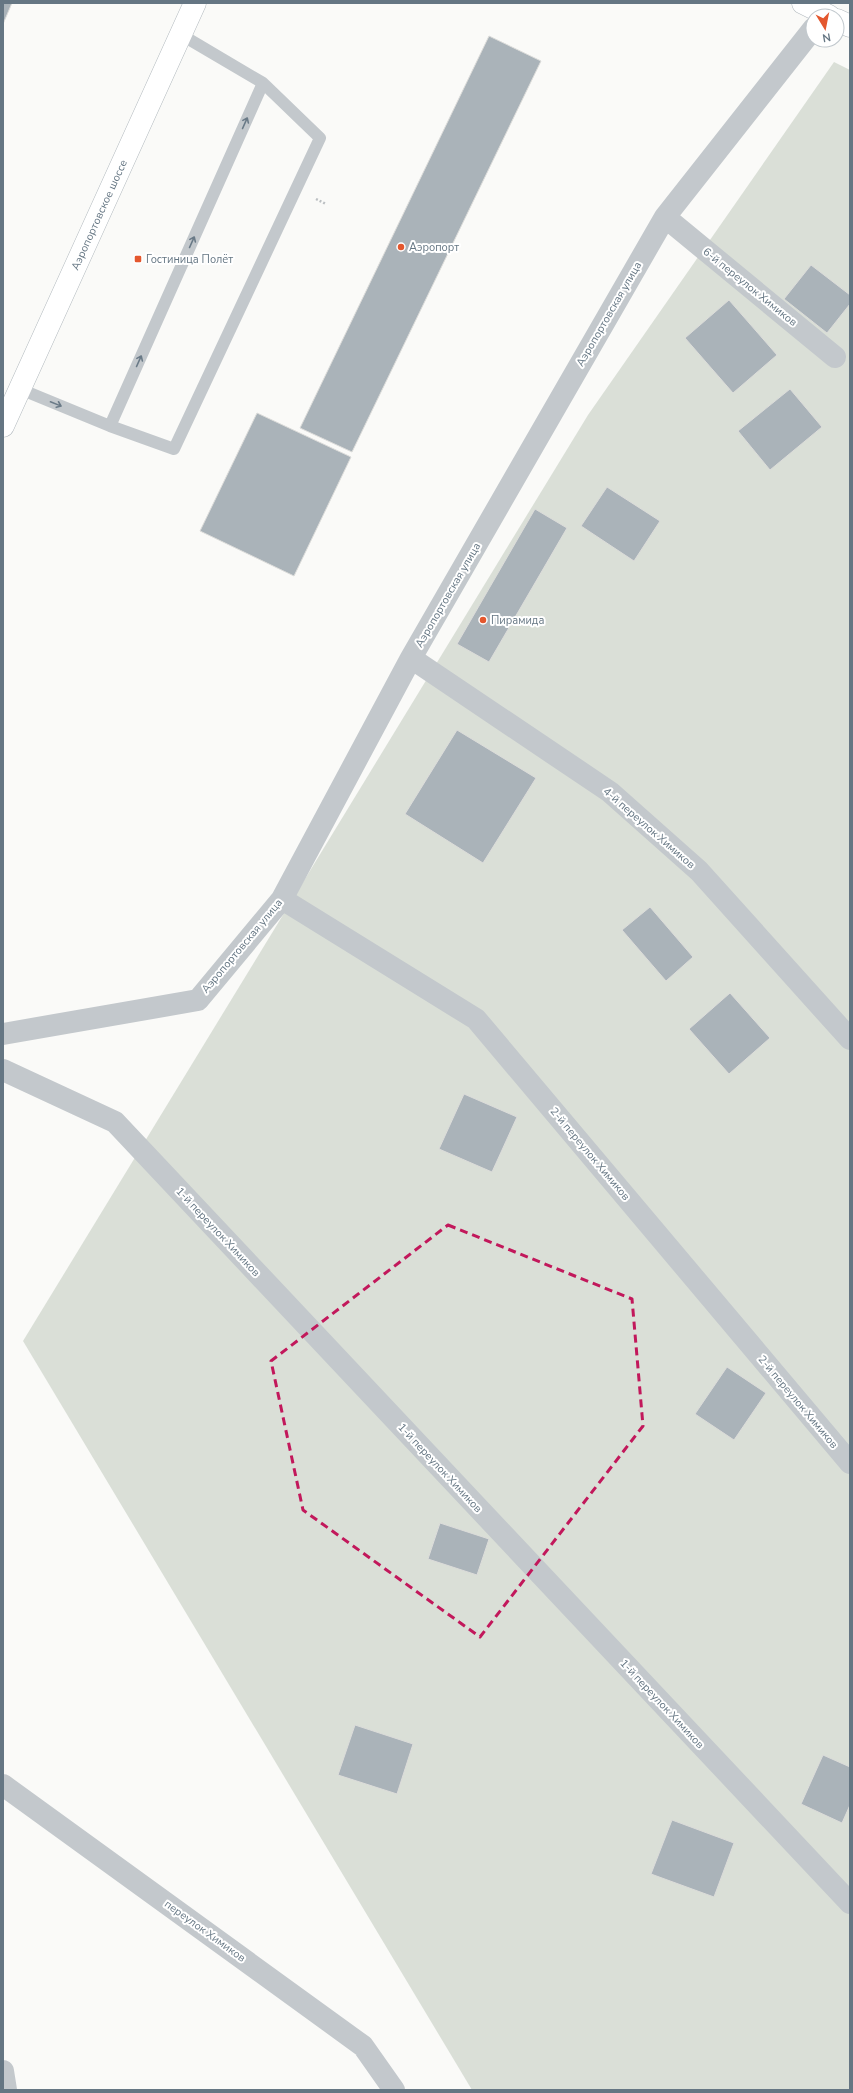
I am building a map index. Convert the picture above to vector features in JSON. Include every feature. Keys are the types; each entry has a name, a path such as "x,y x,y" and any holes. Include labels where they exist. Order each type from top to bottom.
{"main road":[{"name":"Аэропортовское шоссе","path":"3,426 195,3"}],"street":[{"name":"Аэропортовская улица","path":"3,1034 198,1000 282,899 411,658 665,217 805,44"},
{"name":"6-й переулок Химиков","path":"665,217 835,357"},
{"name":"4-й переулок Химиков","path":"411,658 610,792 699,871 850,1040"},
{"name":"2-й переулок Химиков","path":"282,899 476,1019 850,1463"},
{"name":"1-й переулок Химиков","path":"3,1070 115,1122 850,1903"},
{"name":"переулок Химиков","path":"3,1785 363,2046 394,2090"},
{"path":"3,2070 6,2090"}],"lane":[{"path":"20,389 110,426 174,449 320,138 263,83 180,34"},
{"path":"110,426 263,83"}],"path":[{"path":"312,197 326,204"}],"highlighted area":[{"path":"448,1225 632,1299 643,1426 480,1637 303,1510 271,1361"}],"shaded area":[{"path":"834,62 850,70 850,2090 472,2090 23,1341 588,415"}],"building":[{"path":"3,3 12,3 3,24"},
{"path":"489,36 541,61 352,452 300,428"},
{"path":"811,265 850,295 850,304 827,333 784,299"},
{"path":"729,300 777,355 733,393 685,338"},
{"path":"790,389 822,427 770,470 738,431"},
{"path":"257,413 351,457 294,576 200,531"},
{"path":"607,487 660,521 634,561 581,526"},
{"path":"535,509 567,528 489,662 457,644"},
{"path":"457,730 536,778 483,863 405,814"},
{"path":"650,907 693,957 666,981 622,930"},
{"path":"730,993 770,1038 729,1074 689,1029"},
{"path":"464,1094 517,1117 492,1172 439,1149"},
{"path":"727,1367 766,1393 734,1440 695,1414"},
{"path":"440,1523 489,1539 477,1575 428,1559"},
{"path":"355,1725 413,1744 397,1794 338,1775"},
{"path":"823,1755 850,1767 850,1805 842,1823 801,1804"},
{"path":"672,1820 734,1843 714,1897 651,1874"}],"place":[{"name":"Аэропорт","path":"401,247"},
{"name":"Гостиница Полёт","path":"138,259"},
{"name":"Пирамида","path":"483,620"}]}
